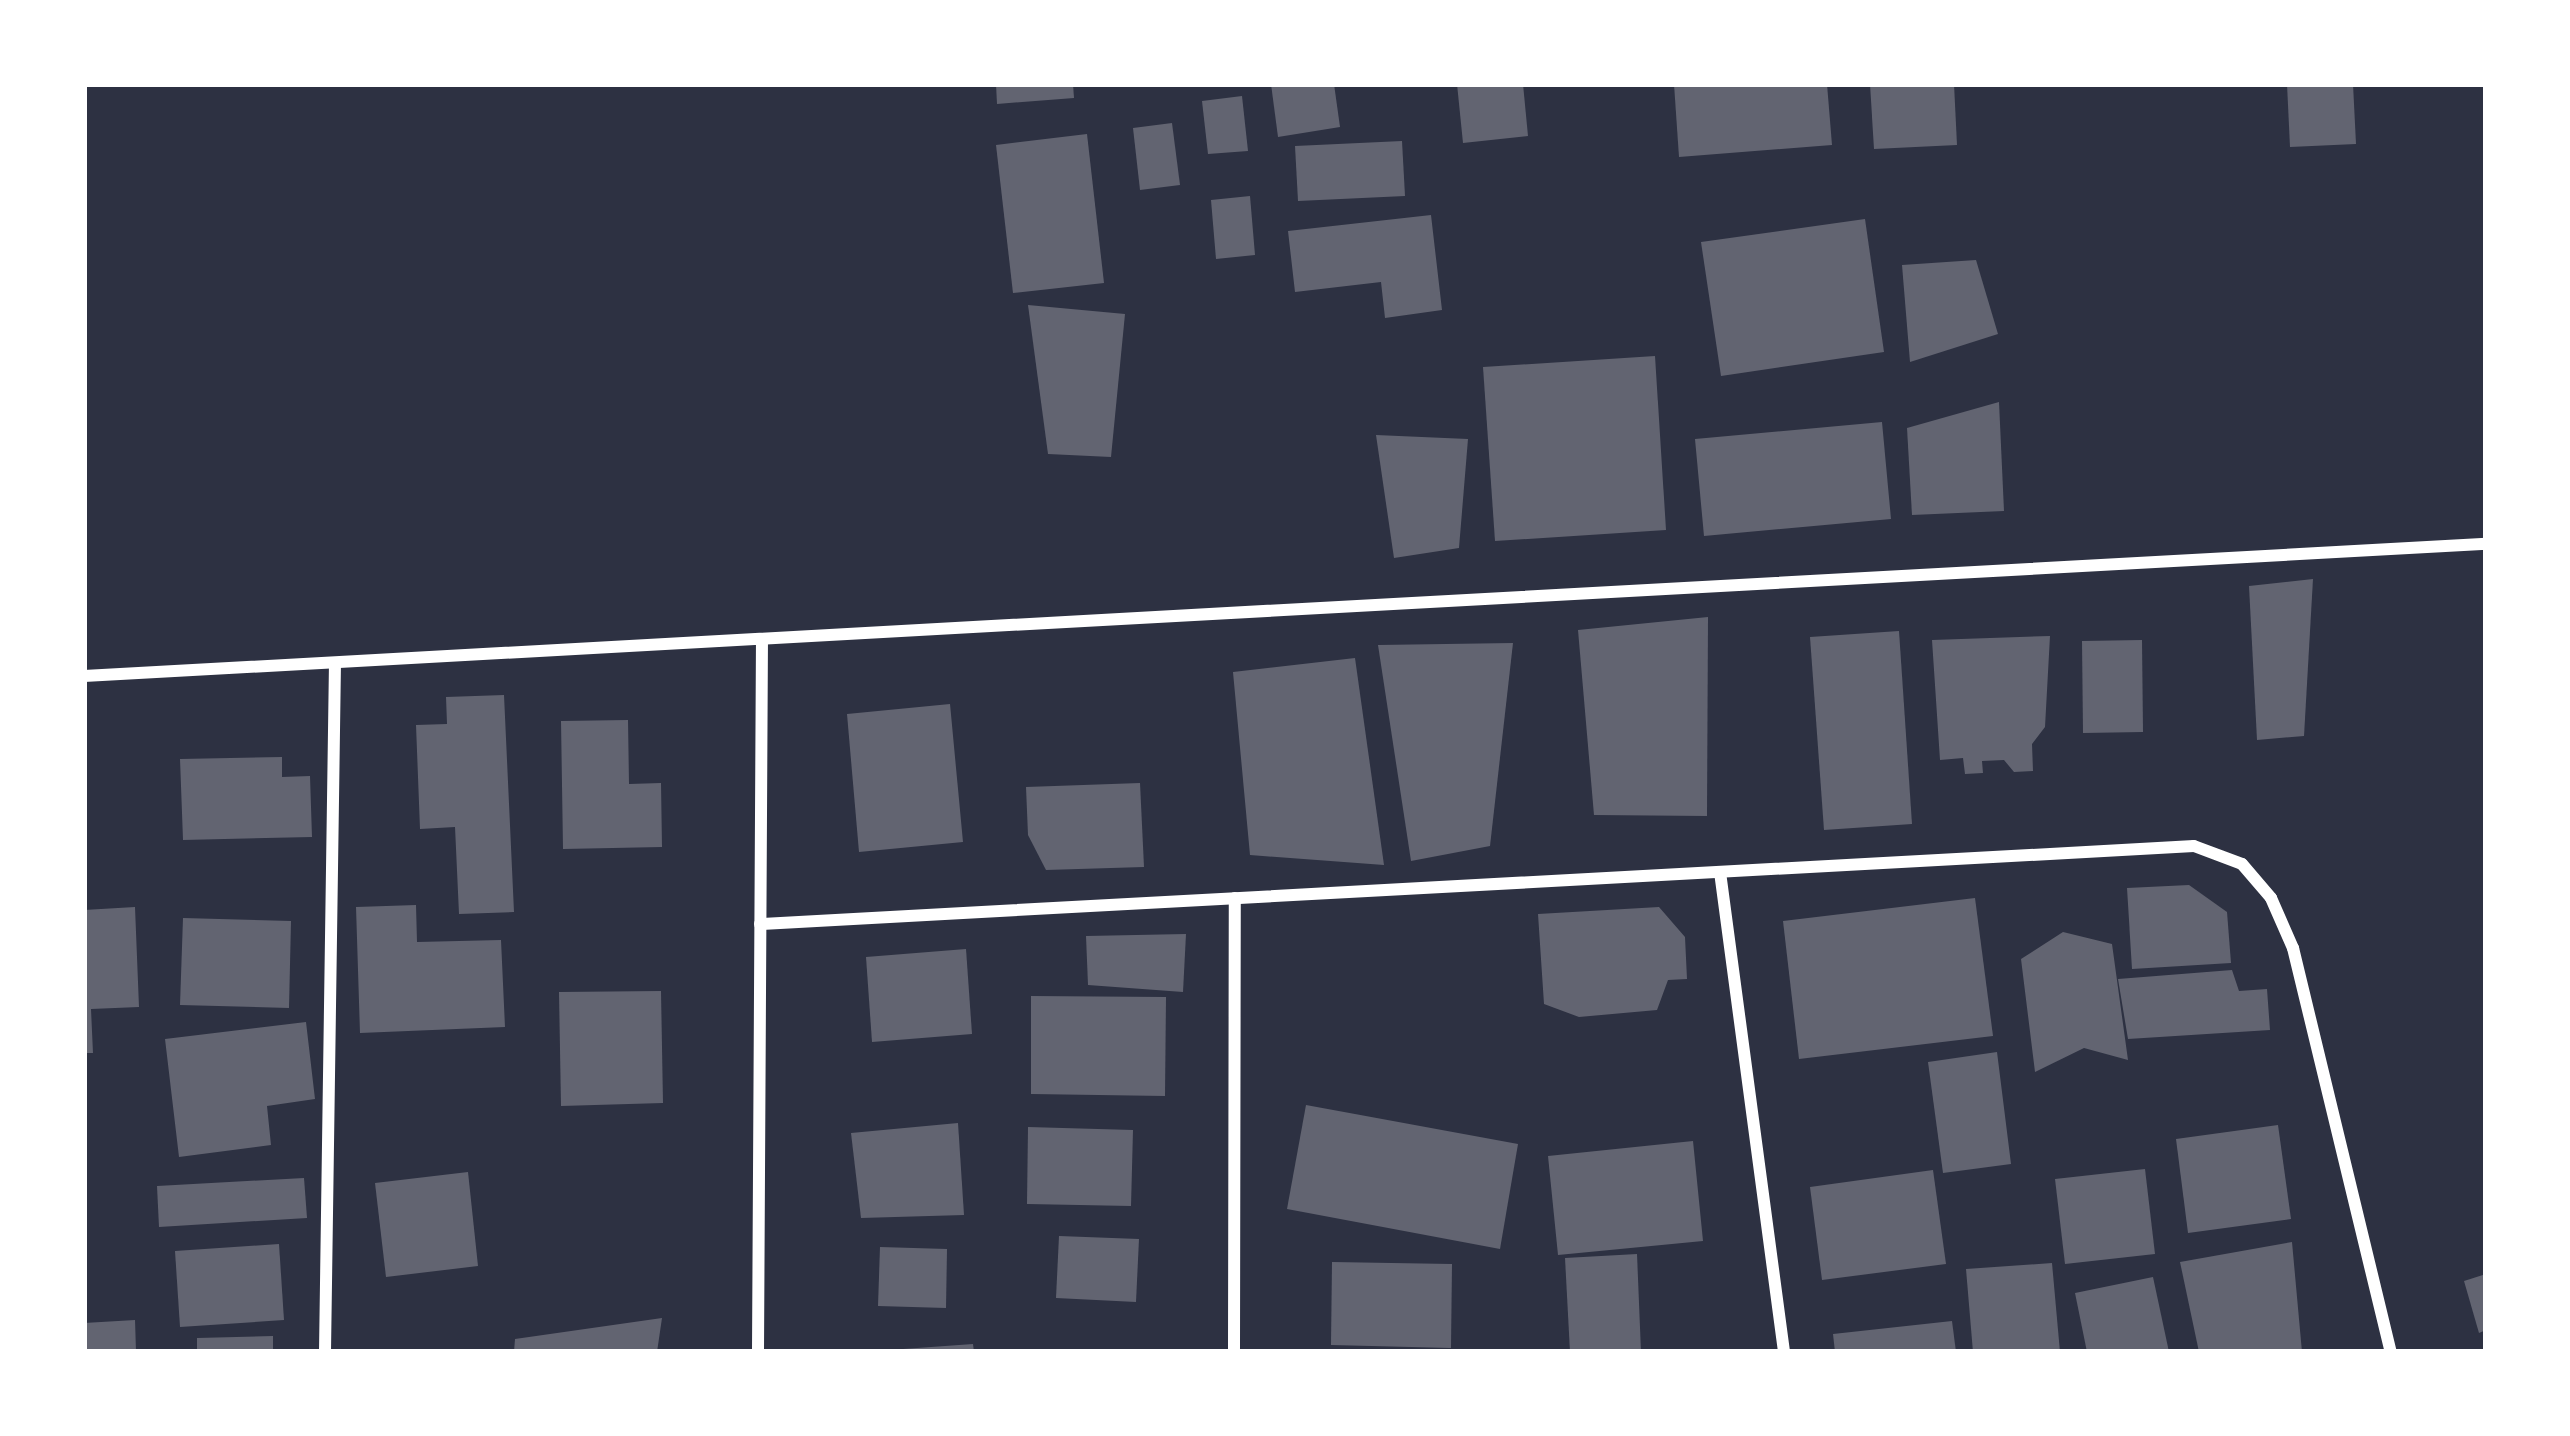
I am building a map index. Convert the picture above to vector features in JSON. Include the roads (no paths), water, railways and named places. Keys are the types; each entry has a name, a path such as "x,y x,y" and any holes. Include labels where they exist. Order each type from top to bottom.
{"street":[{"path":"84,676 2486,544"},
{"path":"758,1352 762,639"},
{"path":"326,1352 334,665"},
{"path":"760,924 2140,845 2194,846 2242,864 2270,898 2293,948 2391,1352"},
{"path":"1720,872 1784,1352"},
{"path":"1234,1352 1235,898"}]}
